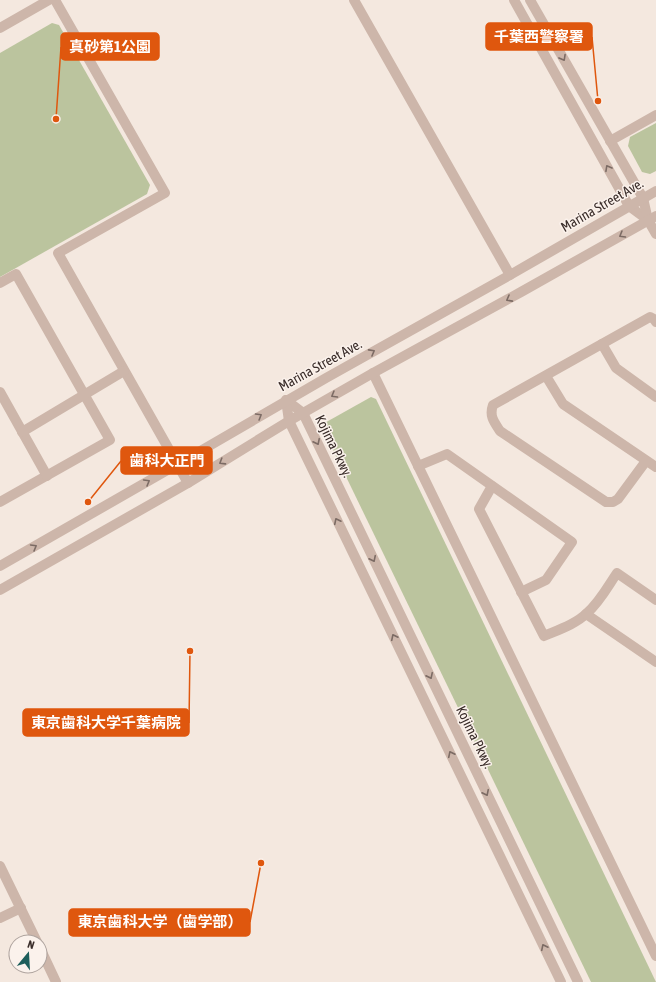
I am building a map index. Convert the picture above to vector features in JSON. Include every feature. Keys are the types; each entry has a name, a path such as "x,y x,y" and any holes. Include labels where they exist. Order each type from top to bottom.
{"street":[{"path":"0,28 49,0"},
{"path":"55,0 165,193 58,253 188,483"},
{"path":"354,0 510,275"},
{"path":"514,0 629,206 652,218"},
{"path":"530,0 643,198 652,218 656,234"},
{"path":"610,141 656,115"},
{"name":"Marina Street Ave.","path":"0,566 286,400 510,275 656,190"},
{"path":"0,590 188,483 289,421 373,373 652,218"},
{"path":"0,283 16,274 110,440 0,502"},
{"path":"646,460 618,499 613,502 606,502 500,431 493,421 491,411 494,406 650,317 656,322"},
{"path":"602,344 616,368 656,397"},
{"path":"22,432 124,371"},
{"path":"373,373 656,956"},
{"path":"546,376 563,404 656,467"},
{"path":"0,392 46,476"},
{"name":"Kojima Pkwy.","path":"286,400 303,413 578,982"},
{"name":"Kojima Pkwy.","path":"286,400 289,421 561,982"},
{"path":"418,466 447,454 572,542 546,580 521,592"},
{"path":"492,486 479,509 544,636 570,624 586,614 597,603 617,573 656,600"},
{"path":"586,614 656,662"},
{"path":"0,866 33,934"},
{"path":"0,918 21,908"},
{"path":"48,965 56,982"}],"green space":[{"path":"52,23 59,25 150,185 147,194 0,277 0,53"},
{"path":"656,123 656,171 650,174 642,172 628,146 630,137"},
{"path":"371,397 376,399 656,982 591,982 321,425"}],"place":[{"name":"千葉西警察署","path":"598,101"},
{"name":"真砂第1公園","path":"56,119"},
{"name":"歯科大正門","path":"88,502"},
{"name":"東京歯科大学千葉病院","path":"190,651"},
{"name":"東京歯科大学（歯学部）","path":"261,863"}]}
